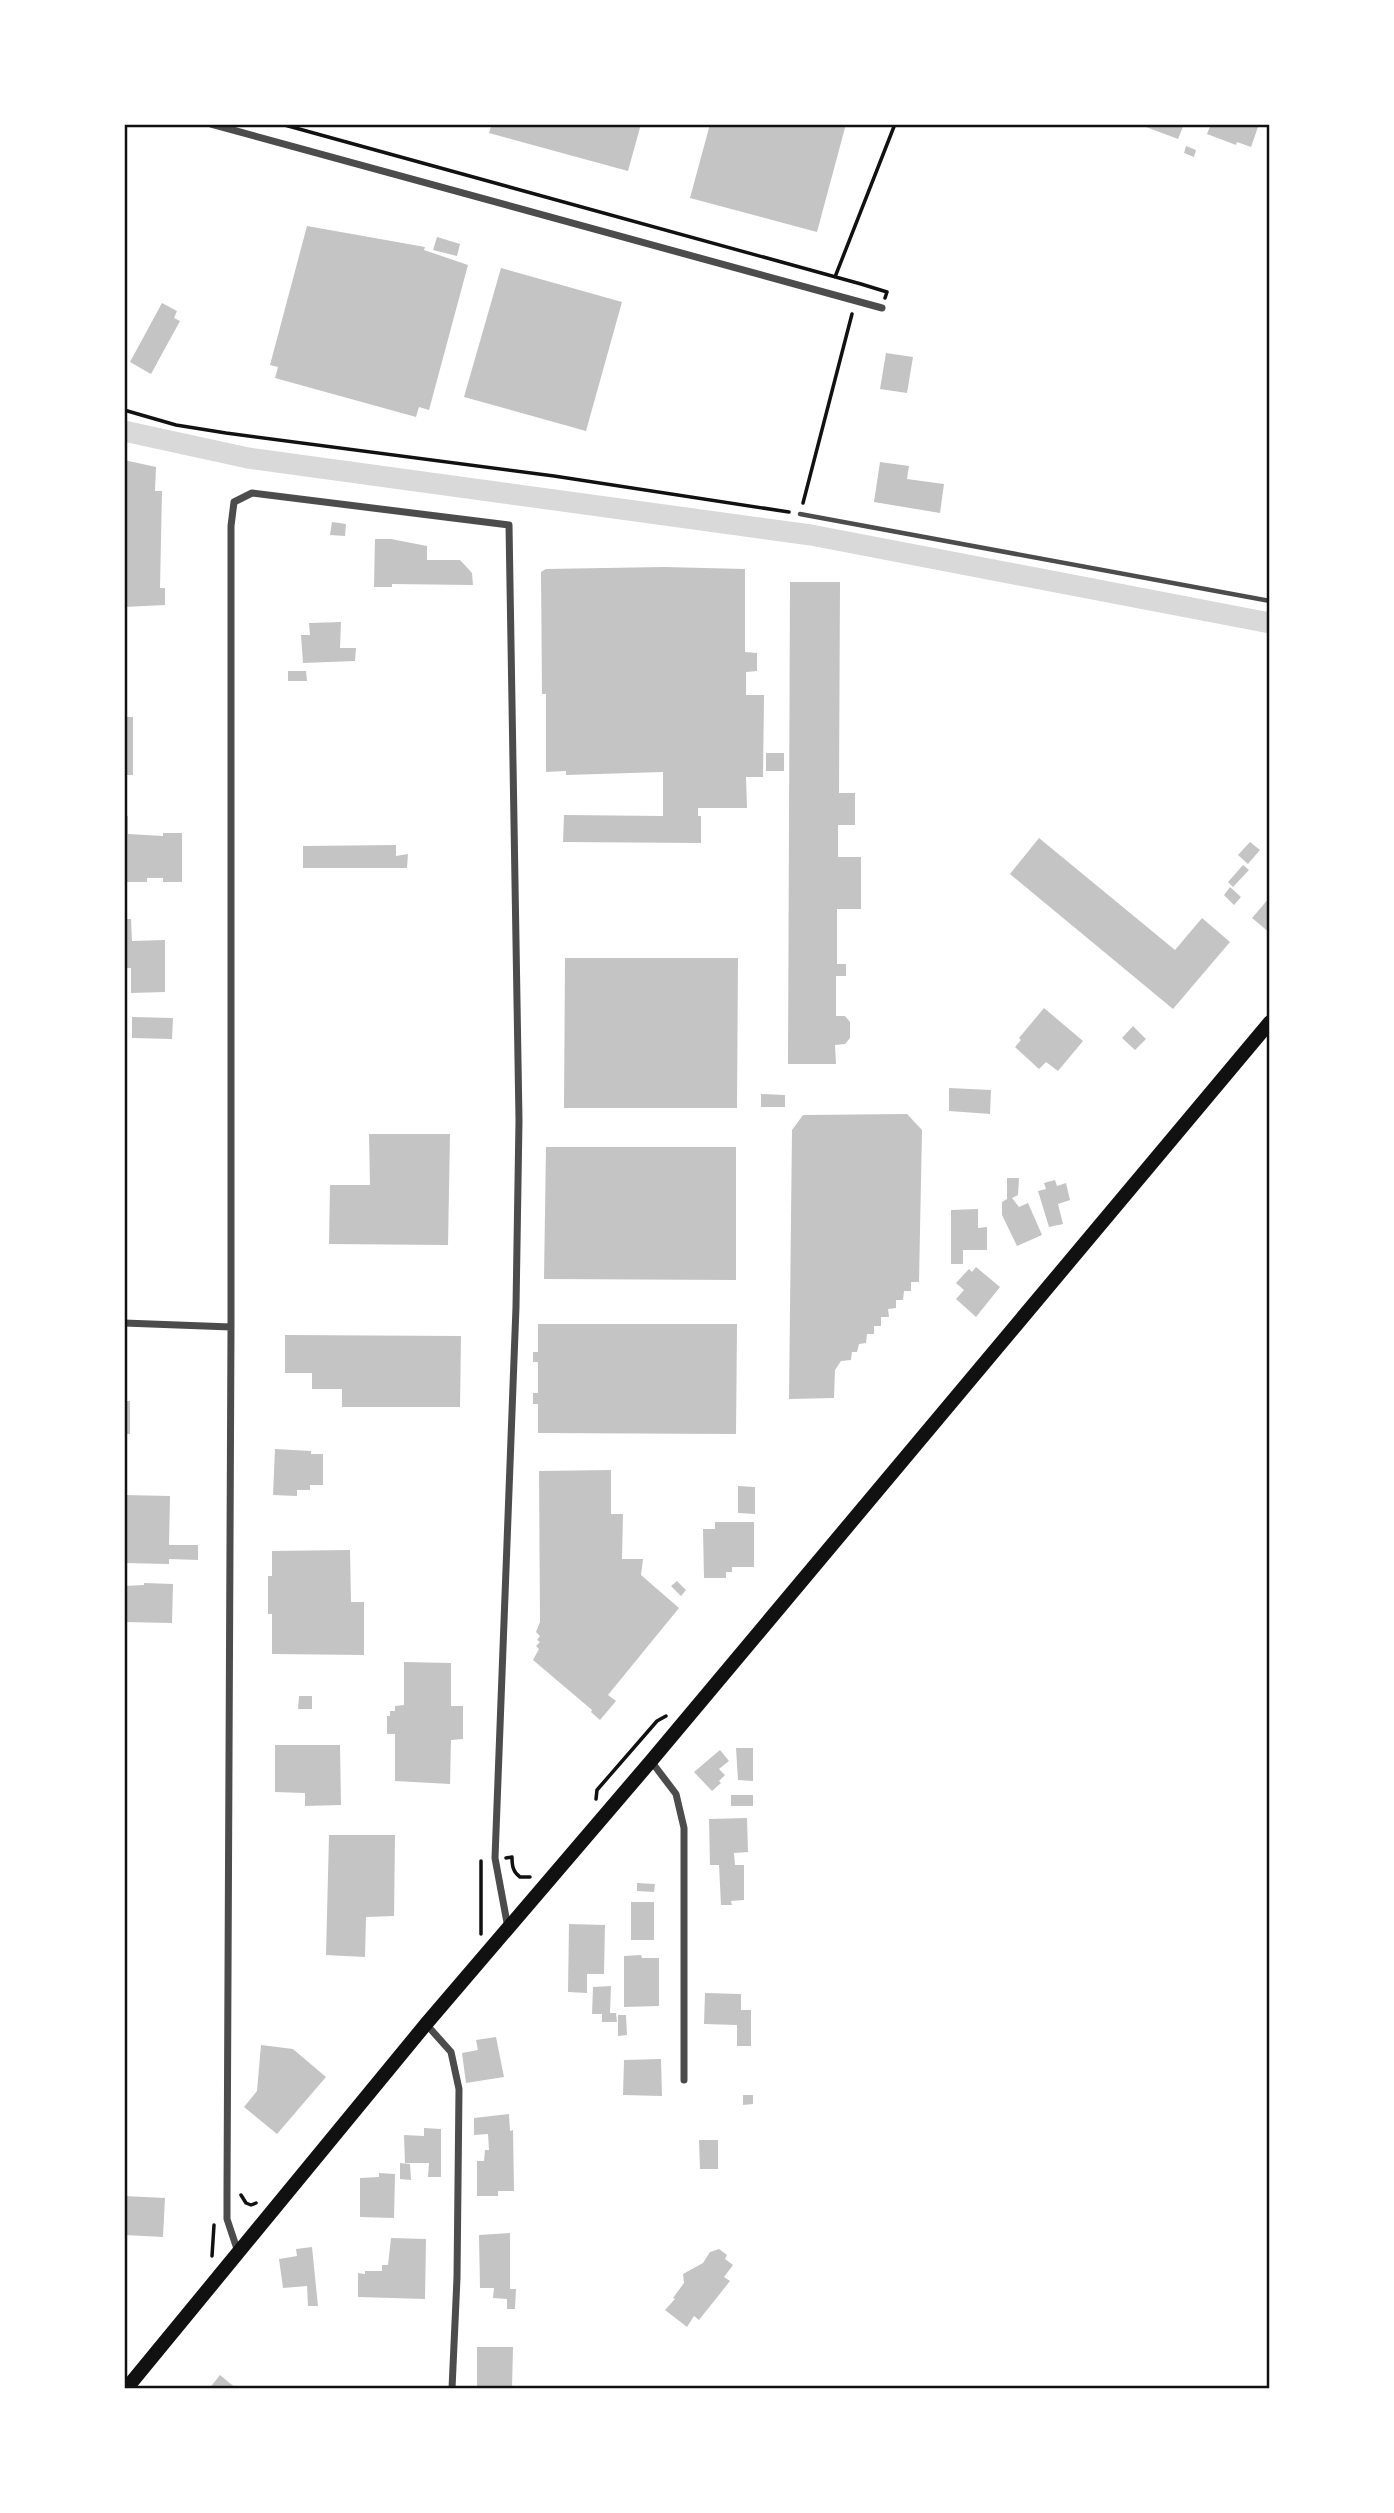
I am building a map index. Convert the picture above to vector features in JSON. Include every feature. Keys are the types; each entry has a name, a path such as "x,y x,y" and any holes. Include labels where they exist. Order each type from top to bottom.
{"main road":[{"path":"125,2389 426,2024 651,1761 1270,1021"}],"street":[{"path":"211,124 882,308"},
{"path":"238,2253 227,2219 231,1326 230,526 234,502 251,493 509,525 519,1120 515,1321 495,1858 508,1930"},
{"path":"124,1323 231,1326"},
{"path":"651,1761 676,1794 684,1828 684,2080"},
{"path":"426,2024 451,2052 459,2089 457,2278 452,2389"}],"lane":[{"path":"800,513 1270,601"}],"path":[{"path":"281,124 862,284"},
{"path":"835,276 895,124"},
{"path":"124,411 176,425 226,433 554,476 800,513 853,312"}],"building":[{"path":"492,124 641,124 628,171 489,133"},
{"path":"710,124 846,124 817,232 690,198"},
{"path":"1138,124 1184,124 1178,139"},
{"path":"1211,124 1256,124 1258,127 1251,147 1237,142 1236,145 1207,134"},
{"path":"1186,146 1196,150 1194,157 1184,153"},
{"path":"307,226 425,247 424,250 468,265 429,410 419,407 416,417 275,378 278,367 270,365"},
{"path":"437,237 460,244 457,256 433,250"},
{"path":"501,268 622,302 586,431 464,397"},
{"path":"162,303 177,311 174,318 180,321 151,374 130,362"},
{"path":"886,353 913,357 907,393 880,389"},
{"path":"124,460 156,467 155,491 162,491 160,588 165,588 165,605 124,607"},
{"path":"880,462 909,466 907,479 944,484 940,513 874,502"},
{"path":"332,522 346,524 345,536 330,535"},
{"path":"375,539 391,539 427,546 427,560 460,560 472,573 473,585 392,584 392,587 374,587"},
{"path":"546,569 745,569 745,652 757,653 757,671 746,672 746,695 764,695 763,777 746,777 747,808 698,808 698,816 701,816 701,843 563,842 564,815 663,816 663,772 566,775 566,771 546,772 541,572"},
{"path":"790,582 840,582 839,793 855,793 855,825 838,825 838,857 861,857 861,909 837,909 837,964 846,964 846,976 836,976 836,1016 845,1016 850,1022 850,1038 845,1044 835,1045 836,1064 788,1064"},
{"path":"341,622 340,648 356,648 355,661 303,663 301,635 310,635 309,623"},
{"path":"288,671 306,671 307,681 288,681"},
{"path":"124,717 133,717 133,775 124,775"},
{"path":"766,753 784,753 784,771 766,771"},
{"path":"124,816 128,816 128,834 163,836 163,833 182,833 182,882 163,882 163,878 147,878 147,882 124,882"},
{"path":"1039,838 1175,950 1202,918 1230,942 1173,1009 1010,874"},
{"path":"1250,842 1260,850 1248,864 1238,855"},
{"path":"396,845 396,856 408,854 407,868 303,868 303,846"},
{"path":"1243,865 1249,870 1233,887 1228,882"},
{"path":"1230,887 1241,897 1234,905 1224,895"},
{"path":"1270,897 1270,933 1252,918"},
{"path":"124,919 131,919 132,941 165,940 165,992 131,993 131,968 124,968"},
{"path":"565,958 738,958 737,1108 564,1108"},
{"path":"1044,1008 1083,1041 1058,1071 1046,1062 1039,1069 1015,1047 1021,1040 1019,1038"},
{"path":"132,1017 173,1018 172,1039 132,1038"},
{"path":"1133,1026 1146,1039 1135,1050 1122,1038"},
{"path":"949,1088 991,1090 990,1114 949,1111"},
{"path":"761,1094 785,1095 785,1107 761,1107"},
{"path":"907,1114 922,1130 919,1282 911,1282 911,1291 904,1291 903,1300 896,1300 896,1308 888,1309 889,1317 881,1317 881,1326 874,1326 874,1334 867,1334 866,1343 859,1344 857,1352 852,1352 851,1360 841,1361 835,1370 834,1398 789,1399 792,1130 803,1115"},
{"path":"369,1134 450,1134 448,1245 329,1244 330,1185 370,1185"},
{"path":"546,1147 736,1147 736,1280 544,1279"},
{"path":"1007,1178 1019,1178 1018,1195 1012,1198 1019,1207 1028,1203 1042,1235 1017,1246 1002,1215 1002,1202 1007,1199"},
{"path":"1055,1180 1057,1186 1066,1183 1070,1200 1058,1204 1063,1224 1049,1227 1038,1191 1046,1189 1044,1183"},
{"path":"978,1209 978,1228 987,1227 987,1250 963,1250 963,1264 951,1264 951,1210"},
{"path":"976,1267 1000,1287 976,1317 956,1299 964,1290 956,1283 969,1269 972,1272"},
{"path":"538,1324 737,1324 736,1434 538,1433 538,1404 533,1404 533,1393 538,1393 538,1362 533,1362 533,1352 538,1352"},
{"path":"285,1335 461,1336 460,1407 342,1407 342,1389 312,1389 312,1373 285,1373"},
{"path":"124,1401 130,1401 130,1434 124,1434"},
{"path":"275,1449 323,1454 323,1485 310,1485 310,1490 297,1490 297,1496 273,1495"},
{"path":"611,1470 611,1514 623,1514 622,1559 643,1559 641,1575 679,1608 608,1695 616,1701 600,1720 592,1710 533,1660 539,1649 536,1646 540,1642 537,1640 540,1636 536,1632 540,1622 539,1471"},
{"path":"738,1486 755,1487 755,1514 738,1513"},
{"path":"124,1495 170,1496 169,1545 198,1545 198,1560 169,1559 169,1564 124,1563"},
{"path":"715,1522 754,1522 754,1567 732,1567 732,1572 726,1572 726,1578 704,1578 703,1529 715,1529"},
{"path":"350,1550 351,1602 364,1602 364,1655 272,1654 268,1576 272,1576 272,1551"},
{"path":"677,1581 686,1590 681,1596 671,1586"},
{"path":"144,1583 173,1584 172,1623 124,1622 124,1586"},
{"path":"404,1662 451,1663 451,1706 463,1706 463,1739 451,1740 450,1784 395,1781 395,1734 387,1734 387,1716 390,1716 390,1711 395,1711 395,1706 404,1705"},
{"path":"299,1696 312,1696 312,1709 298,1709"},
{"path":"275,1745 340,1745 341,1805 305,1806 305,1793 275,1792"},
{"path":"736,1748 753,1748 753,1781 738,1780"},
{"path":"720,1750 729,1761 719,1769 725,1775 712,1791 694,1772"},
{"path":"731,1795 753,1795 753,1806 731,1806"},
{"path":"747,1818 748,1852 734,1853 735,1865 744,1865 744,1900 731,1901 732,1905 721,1905 719,1865 710,1865 709,1819"},
{"path":"329,1835 395,1835 394,1916 366,1917 365,1957 326,1955"},
{"path":"637,1883 655,1884 654,1892 637,1891"},
{"path":"631,1902 654,1902 654,1940 631,1940"},
{"path":"569,1924 605,1925 604,1974 587,1974 587,1993 568,1992"},
{"path":"641,1955 642,1958 659,1958 659,2006 624,2007 624,1956"},
{"path":"611,1986 610,2013 616,2013 617,2022 602,2022 602,2014 592,2014 593,1987"},
{"path":"705,1993 741,1994 741,2010 751,2010 751,2046 737,2046 737,2025 704,2024"},
{"path":"618,2015 626,2015 627,2035 618,2036"},
{"path":"496,2037 504,2077 466,2083 462,2053 478,2050 476,2040"},
{"path":"261,2045 293,2049 326,2077 277,2134 244,2107 257,2091"},
{"path":"661,2059 662,2096 623,2095 624,2060"},
{"path":"743,2095 753,2095 753,2104 743,2105"},
{"path":"509,2114 510,2131 513,2130 514,2191 498,2191 498,2196 477,2196 477,2161 484,2161 485,2150 489,2150 488,2134 474,2135 474,2118"},
{"path":"424,2128 441,2129 441,2177 428,2177 429,2163 405,2163 404,2135 424,2136"},
{"path":"699,2140 718,2140 718,2169 700,2169"},
{"path":"400,2163 410,2164 411,2180 400,2179"},
{"path":"379,2173 395,2174 394,2218 360,2217 360,2178 379,2177"},
{"path":"124,2196 165,2198 163,2237 124,2235"},
{"path":"510,2233 510,2289 516,2289 515,2309 507,2309 507,2299 493,2298 494,2288 480,2288 479,2235"},
{"path":"391,2238 426,2239 425,2299 358,2297 358,2273 382,2271 382,2265 388,2265"},
{"path":"312,2247 318,2306 308,2306 307,2286 283,2288 279,2259 297,2256 296,2249"},
{"path":"719,2249 733,2265 724,2277 730,2281 699,2320 694,2316 687,2327 665,2310 684,2283 683,2274 703,2263 710,2252"},
{"path":"477,2347 513,2347 512,2389 477,2389"},
{"path":"220,2375 237,2389 209,2389"}],"waterway":[{"path":"124,431 248,458 811,535 1270,623"}]}
